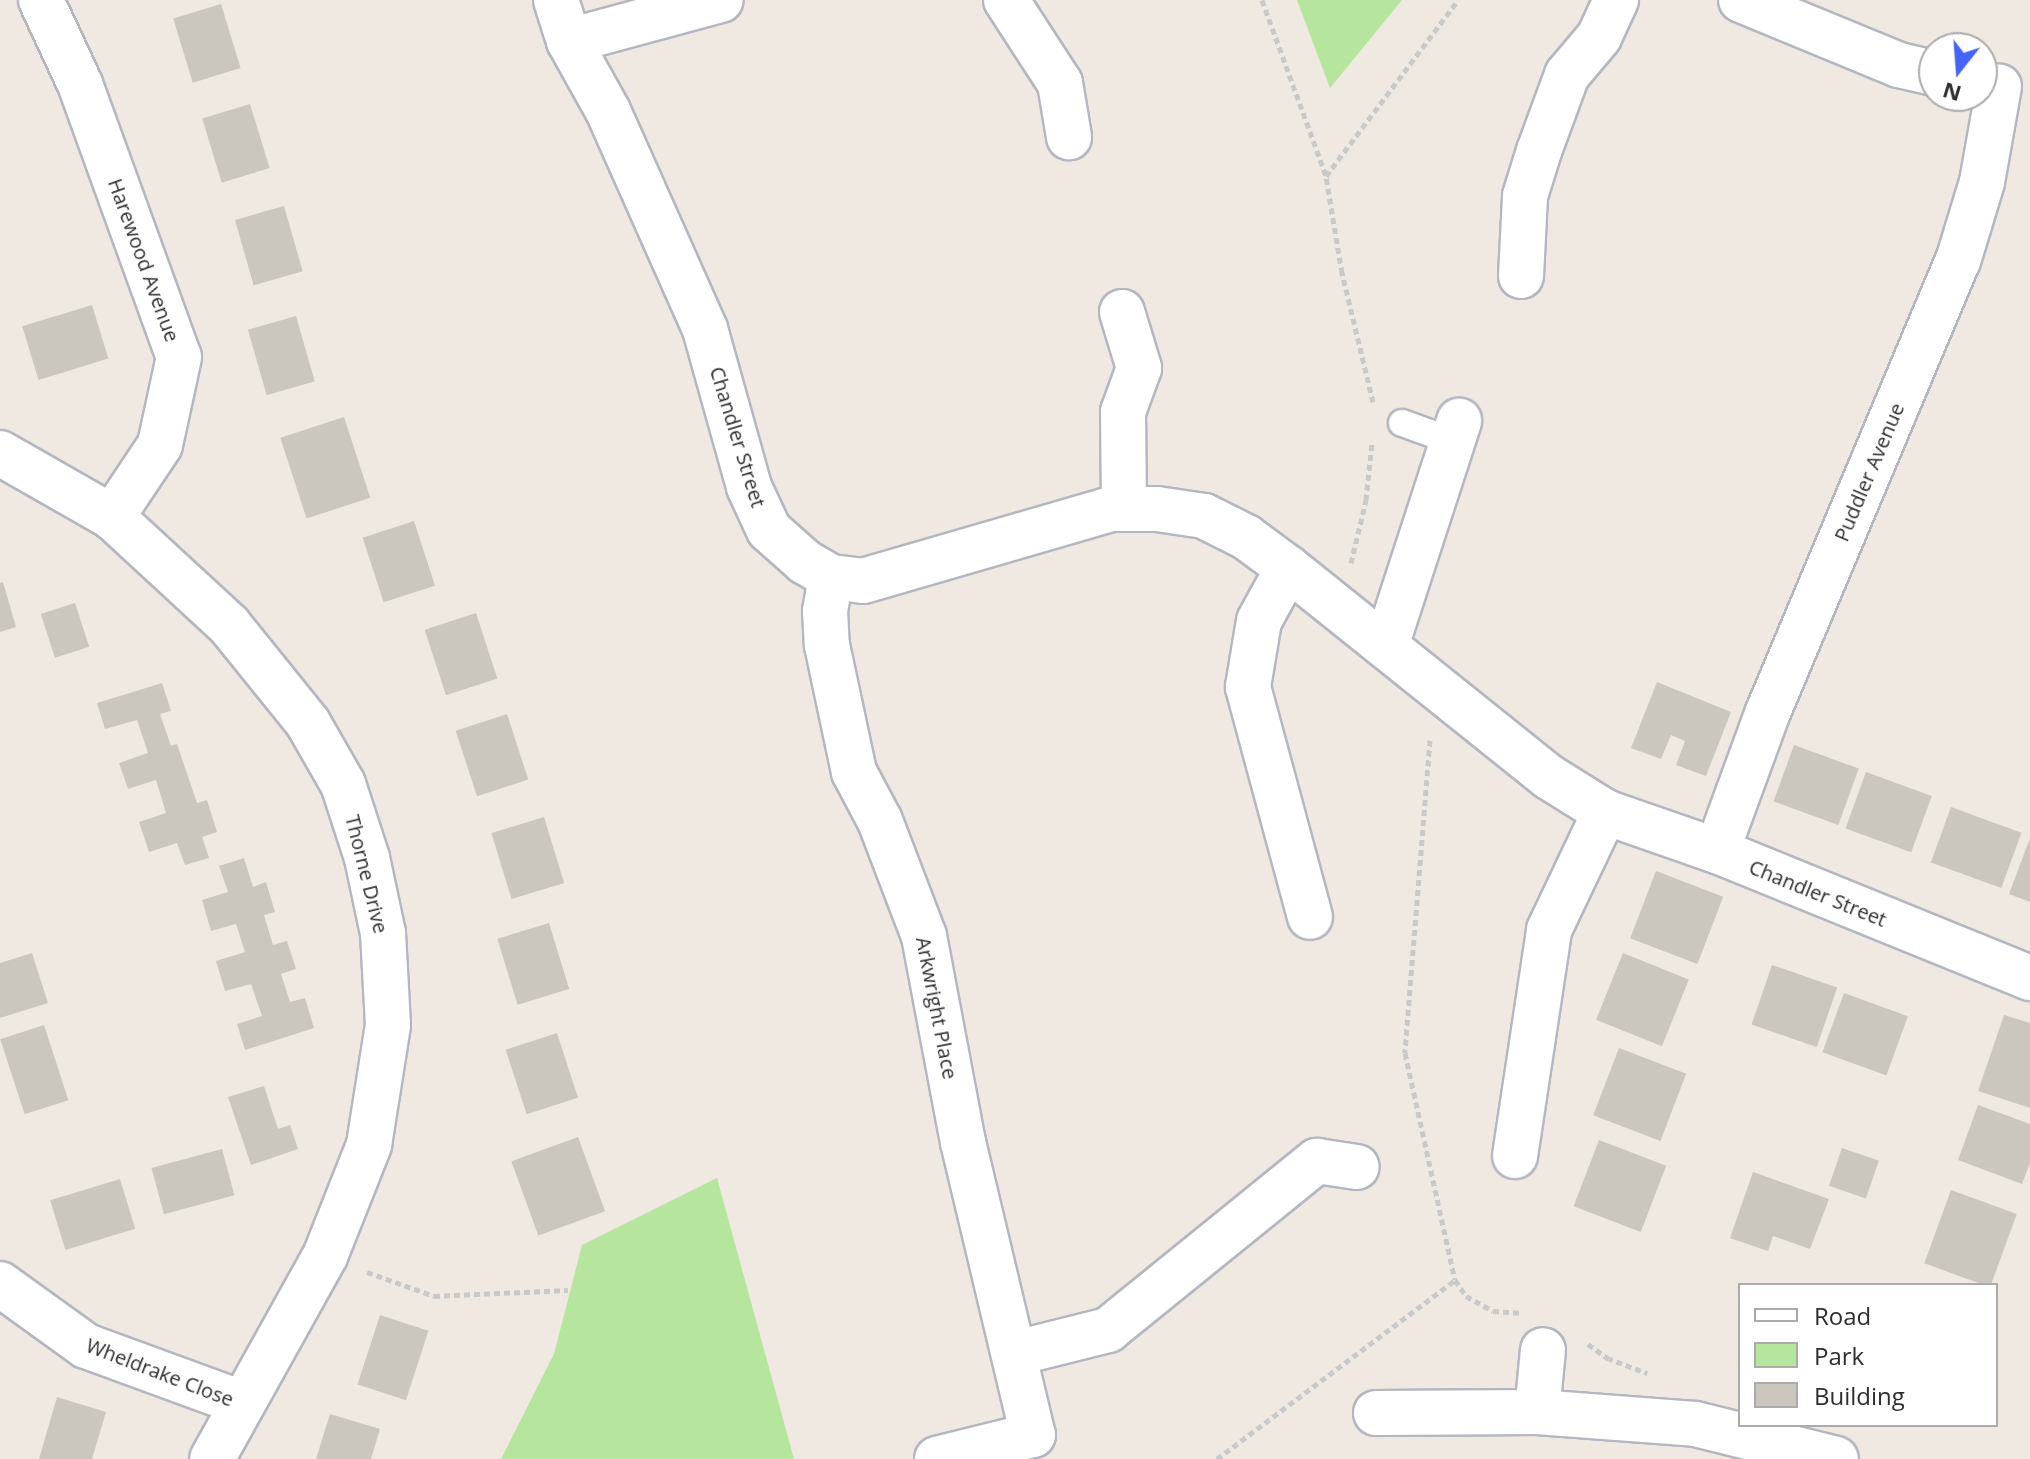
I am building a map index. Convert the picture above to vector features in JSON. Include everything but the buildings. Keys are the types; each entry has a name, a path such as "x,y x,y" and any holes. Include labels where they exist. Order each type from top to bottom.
{"street":[{"name":"Harewood Avenue","path":"41,0 80,84 179,357 160,445 112,517"},
{"name":"Chandler Street","path":"556,0 569,41 608,111 705,329 749,487 769,530 805,562 831,577 863,581 1111,509 1157,509 1204,516 1246,537 1288,568 1549,777 1605,812 1717,851 2030,978"},
{"path":"569,41 721,0"},
{"path":"1006,0 1060,83 1069,137"},
{"path":"1521,276 1525,196 1539,151 1567,75 1599,37 1616,0"},
{"path":"1741,0 1899,65 1918,69"},
{"name":"Puddler Avenue","path":"1717,851 1768,712 1958,261 1982,182 2004,87"},
{"path":"1122,312 1139,368 1123,412 1124,509"},
{"path":"1386,646 1455,431"},
{"name":"Thorne Drive","path":"0,453 112,517 229,625 308,723 343,784 367,858 383,933 388,1025 369,1145 325,1256 212,1459"},
{"path":"1288,568 1259,621 1248,687 1310,917"},
{"name":"Arkwright Place","path":"831,577 825,611 827,645 854,772 880,821 924,936 963,1142 1016,1353 1033,1435 937,1459"},
{"path":"1515,1156 1549,930 1605,812"},
{"path":"1016,1353 1108,1330 1317,1161 1357,1167"},
{"name":"Wheldrake Close","path":"0,1284 86,1346 242,1403"},
{"path":"1536,1331 1537,1412"},
{"path":"1376,1413 1537,1412 1695,1424 1836,1459"}],"lane":[{"path":"1402,423 1455,431"}],"path":[{"path":"1262,0 1326,176 1342,273 1376,413"},
{"path":"1326,176 1458,0"},
{"path":"1340,608 1366,500 1373,437"},
{"path":"1447,695 1430,728 1405,1053 1455,1280 1466,1296 1536,1331"},
{"path":"325,1256 434,1296 568,1290"},
{"path":"1217,1459 1455,1280"},
{"path":"1585,1342 1607,1358 1653,1375"}],"green space":[{"path":"1297,0 1402,0 1330,88"},
{"path":"717,1178 794,1459 501,1459 554,1354 582,1245"}]}
